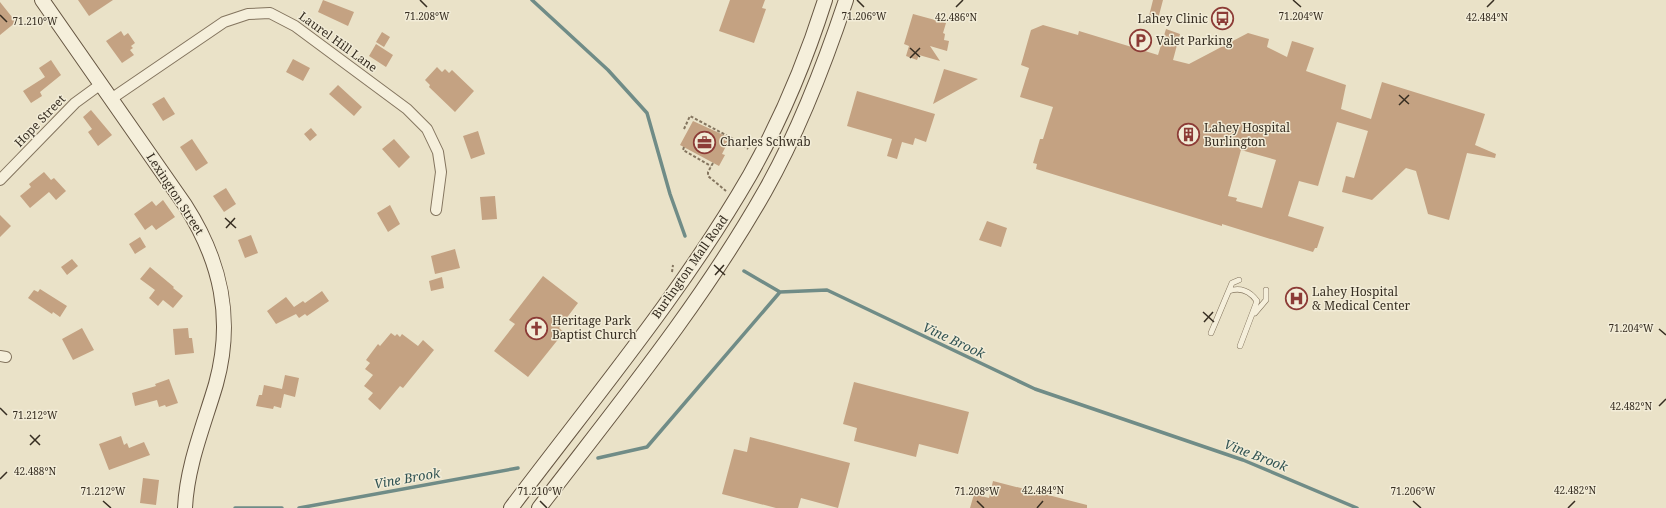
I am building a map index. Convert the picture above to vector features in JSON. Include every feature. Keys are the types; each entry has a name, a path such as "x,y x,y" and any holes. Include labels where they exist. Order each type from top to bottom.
{"main road":[{"name":"Lexington Street","path":"42,0 198,225 211,252 221,289 224,325 222,359 216,384 197,445 185,508"},
{"name":"Burlington Mall Road","path":"510,508 673,294 709,242 751,174 772,132 802,63 825,0"},
{"name":"Burlington Mall Road","path":"539,508 691,309 745,226 777,169 808,103 827,58 846,0"}],"street":[{"name":"Laurel Hill Lane","path":"111,99 224,22 248,14 259,12 270,13 295,26 407,109 427,129 438,152 441,172 436,210"},
{"name":"Hope Street","path":"0,180 75,104 101,84"}],"lane":[{"path":"1211,333 1232,283 1239,280"},
{"path":"1228,291 1236,288 1252,294 1257,301 1253,315 1240,346"},
{"path":"1253,315 1266,300 1266,290"}],"path":[{"path":"684,129 690,116 739,142 748,149"},
{"path":"684,147 683,150 712,166"},
{"path":"713,163 708,172 708,176 726,191"}],"building":[{"path":"78,0 113,0 89,16"},
{"path":"323,0 354,12 348,26 318,12"},
{"path":"730,0 765,0 762,8 766,9 754,43 719,31"},
{"path":"1153,0 1163,0 1158,19 1149,16"},
{"path":"0,2 16,22 0,35"},
{"path":"913,14 946,23 943,33 945,34 944,40 949,41 947,51 930,46 940,61 919,55 917,60 906,56 909,46 904,44"},
{"name":"Lahey Hospital Burlington","path":"1043,25 1078,35 1079,31 1158,55 1166,29 1180,34 1173,60 1189,64 1248,33 1269,39 1267,47 1287,57 1292,41 1314,48 1306,71 1346,85 1341,109 1371,119 1382,82 1485,114 1475,145 1496,154 1495,158 1467,153 1449,220 1428,214 1416,171 1406,168 1372,200 1342,192 1346,176 1354,178 1368,131 1337,122 1318,186 1299,181 1288,216 1324,227 1317,248 1315,248 1313,252 1222,224 1222,226 1036,169 1037,164 1033,163 1040,139 1043,139 1053,107 1020,97 1029,68 1021,65 1031,30","holes":["1241,150 1276,160 1262,208 1236,201 1237,198 1228,196"]},
{"path":"121,31 124,36 128,33 135,43 131,46 133,48 130,50 134,55 122,63 106,41"},
{"path":"382,32 390,37 384,47 376,42"},
{"path":"376,44 393,55 386,67 369,56"},
{"path":"293,59 310,68 303,81 286,72"},
{"path":"51,60 61,75 40,92 42,96 31,103 23,91 45,77 39,68"},
{"path":"437,67 442,72 445,69 449,73 452,70 474,91 455,112 429,87 430,85 425,80"},
{"path":"944,69 978,79 933,104"},
{"path":"338,85 362,107 354,116 329,94"},
{"path":"857,91 935,114 926,142 915,138 913,145 902,142 897,159 887,156 892,139 847,126"},
{"path":"164,97 175,114 163,121 152,104"},
{"path":"91,110 112,135 98,146 88,132 92,129 83,117"},
{"name":"Charles Schwab","path":"693,121 730,138 722,154 725,155 719,166 680,145"},
{"path":"311,128 317,135 310,141 304,134"},
{"path":"478,131 485,154 471,159 463,136"},
{"path":"192,139 208,163 196,171 180,147"},
{"path":"394,139 410,157 399,168 382,149"},
{"path":"44,172 51,180 54,178 66,191 56,200 49,192 30,208 20,196 31,187 29,184"},
{"path":"226,188 236,204 224,212 213,196"},
{"path":"495,196 497,219 482,220 480,197"},
{"path":"163,200 175,217 156,230 152,225 145,230 134,214 152,201 156,206"},
{"path":"390,205 400,224 388,232 377,213"},
{"path":"0,215 11,226 0,237"},
{"path":"987,221 1007,228 1001,247 979,240"},
{"path":"251,235 258,253 245,258 238,240"},
{"path":"140,237 146,247 135,254 129,244"},
{"path":"455,249 460,268 435,274 431,256"},
{"path":"72,259 78,266 67,275 61,267"},
{"path":"150,267 183,296 173,308 163,300 158,306 149,298 155,290 140,279"},
{"path":"543,276 578,303 559,328 564,332 528,377 494,351 515,324 509,320"},
{"path":"442,277 444,288 431,291 429,281"},
{"path":"40,289 67,306 60,317 53,312 52,314 28,298 34,290 38,292"},
{"path":"322,291 329,301 307,316 305,314 299,318 296,314 276,324 267,311 286,297 294,307 303,301 305,303"},
{"path":"82,328 94,350 73,360 62,339"},
{"path":"188,328 189,338 192,338 194,353 175,355 173,329"},
{"path":"391,333 395,336 397,334 400,337 402,334 418,346 423,340 434,350 403,388 400,386 380,410 368,399 373,393 364,386 373,375 365,369 370,363 366,360 378,344 380,346"},
{"path":"285,375 299,378 295,397 284,394 281,408 274,406 273,409 256,406 259,395 262,395 264,385 282,389"},
{"path":"169,379 178,403 166,407 165,405 159,407 157,400 135,406 132,393 156,386 155,384"},
{"path":"854,382 969,412 958,454 919,444 916,457 854,441 857,428 843,424"},
{"path":"121,436 124,445 127,443 129,448 144,442 150,455 109,470 99,444"},
{"path":"750,437 850,463 838,508 801,498 798,508 776,508 722,494 734,449 747,452"},
{"path":"143,478 159,480 156,505 140,503"},
{"path":"993,481 1087,505 1087,508 970,508 974,494 989,498"}],"waterway":[{"path":"532,0 608,70 647,113 670,194 685,236"},
{"path":"744,271 780,292"},
{"name":"Vine Brook","path":"598,458 647,447 780,292 827,290 1035,389 1243,460 1357,508"},
{"name":"Vine Brook","path":"299,508 518,468"},
{"name":"Vine Brook","path":"235,508 282,508"}],"place":[{"name":"Lahey Clinic","path":"1223,19"},
{"name":"Valet Parking","path":"1140,41"},
{"name":"Lahey Hospital Burlington","path":"1189,135"},
{"name":"Charles Schwab","path":"705,142"},
{"name":"Lahey Hospital & Medical Center","path":"1297,299"},
{"name":"Heritage Park Baptist Church","path":"537,328"}]}
